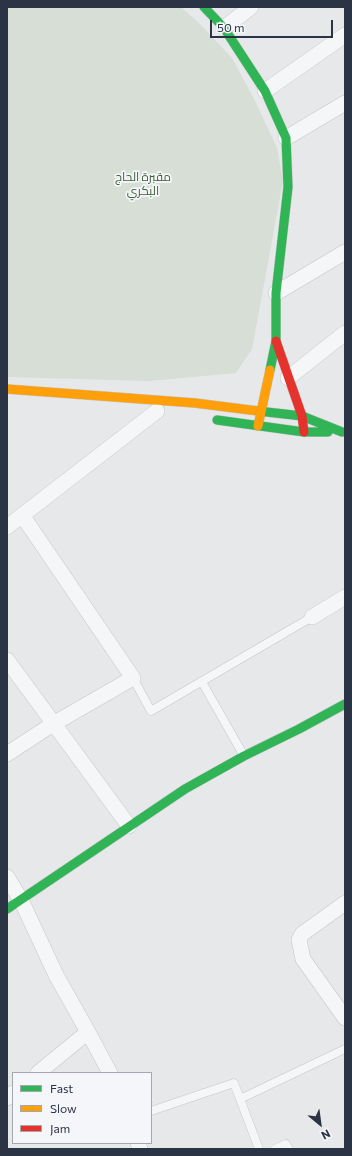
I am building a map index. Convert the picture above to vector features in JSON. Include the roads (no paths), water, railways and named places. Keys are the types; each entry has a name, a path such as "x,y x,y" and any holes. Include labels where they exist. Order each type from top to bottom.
{"street":[{"path":"204,7 224,28 265,91 286,138 288,187 276,293 276,341 258,426"},
{"path":"224,28 251,7"},
{"path":"265,91 345,35"},
{"path":"286,138 345,103"},
{"path":"276,293 345,252"},
{"path":"288,378 345,333"},
{"path":"276,341 302,416 304,432"},
{"path":"7,389 195,403 302,416 344,432"},
{"path":"141,410 161,412"},
{"path":"7,527 161,412"},
{"path":"211,419 304,432 344,432"},
{"path":"7,754 53,724 133,678 22,515"},
{"path":"312,617 345,597"},
{"path":"7,660 129,826"},
{"path":"7,909 185,789 244,756 345,704"},
{"path":"7,877 21,900 56,975 109,1072"},
{"path":"344,1016 303,959 299,940 302,934 345,903"},
{"path":"39,1072 88,1032"}],"lane":[{"path":"133,678 151,711 312,617"},
{"path":"202,682 244,756"},
{"path":"240,1098 345,1049"},
{"path":"152,1111 234,1083 258,1149"},
{"path":"275,1149 286,1144 289,1149"}],"park label":[{"name":"مقبرة الحاج البكري","path":"143,184"}]}
